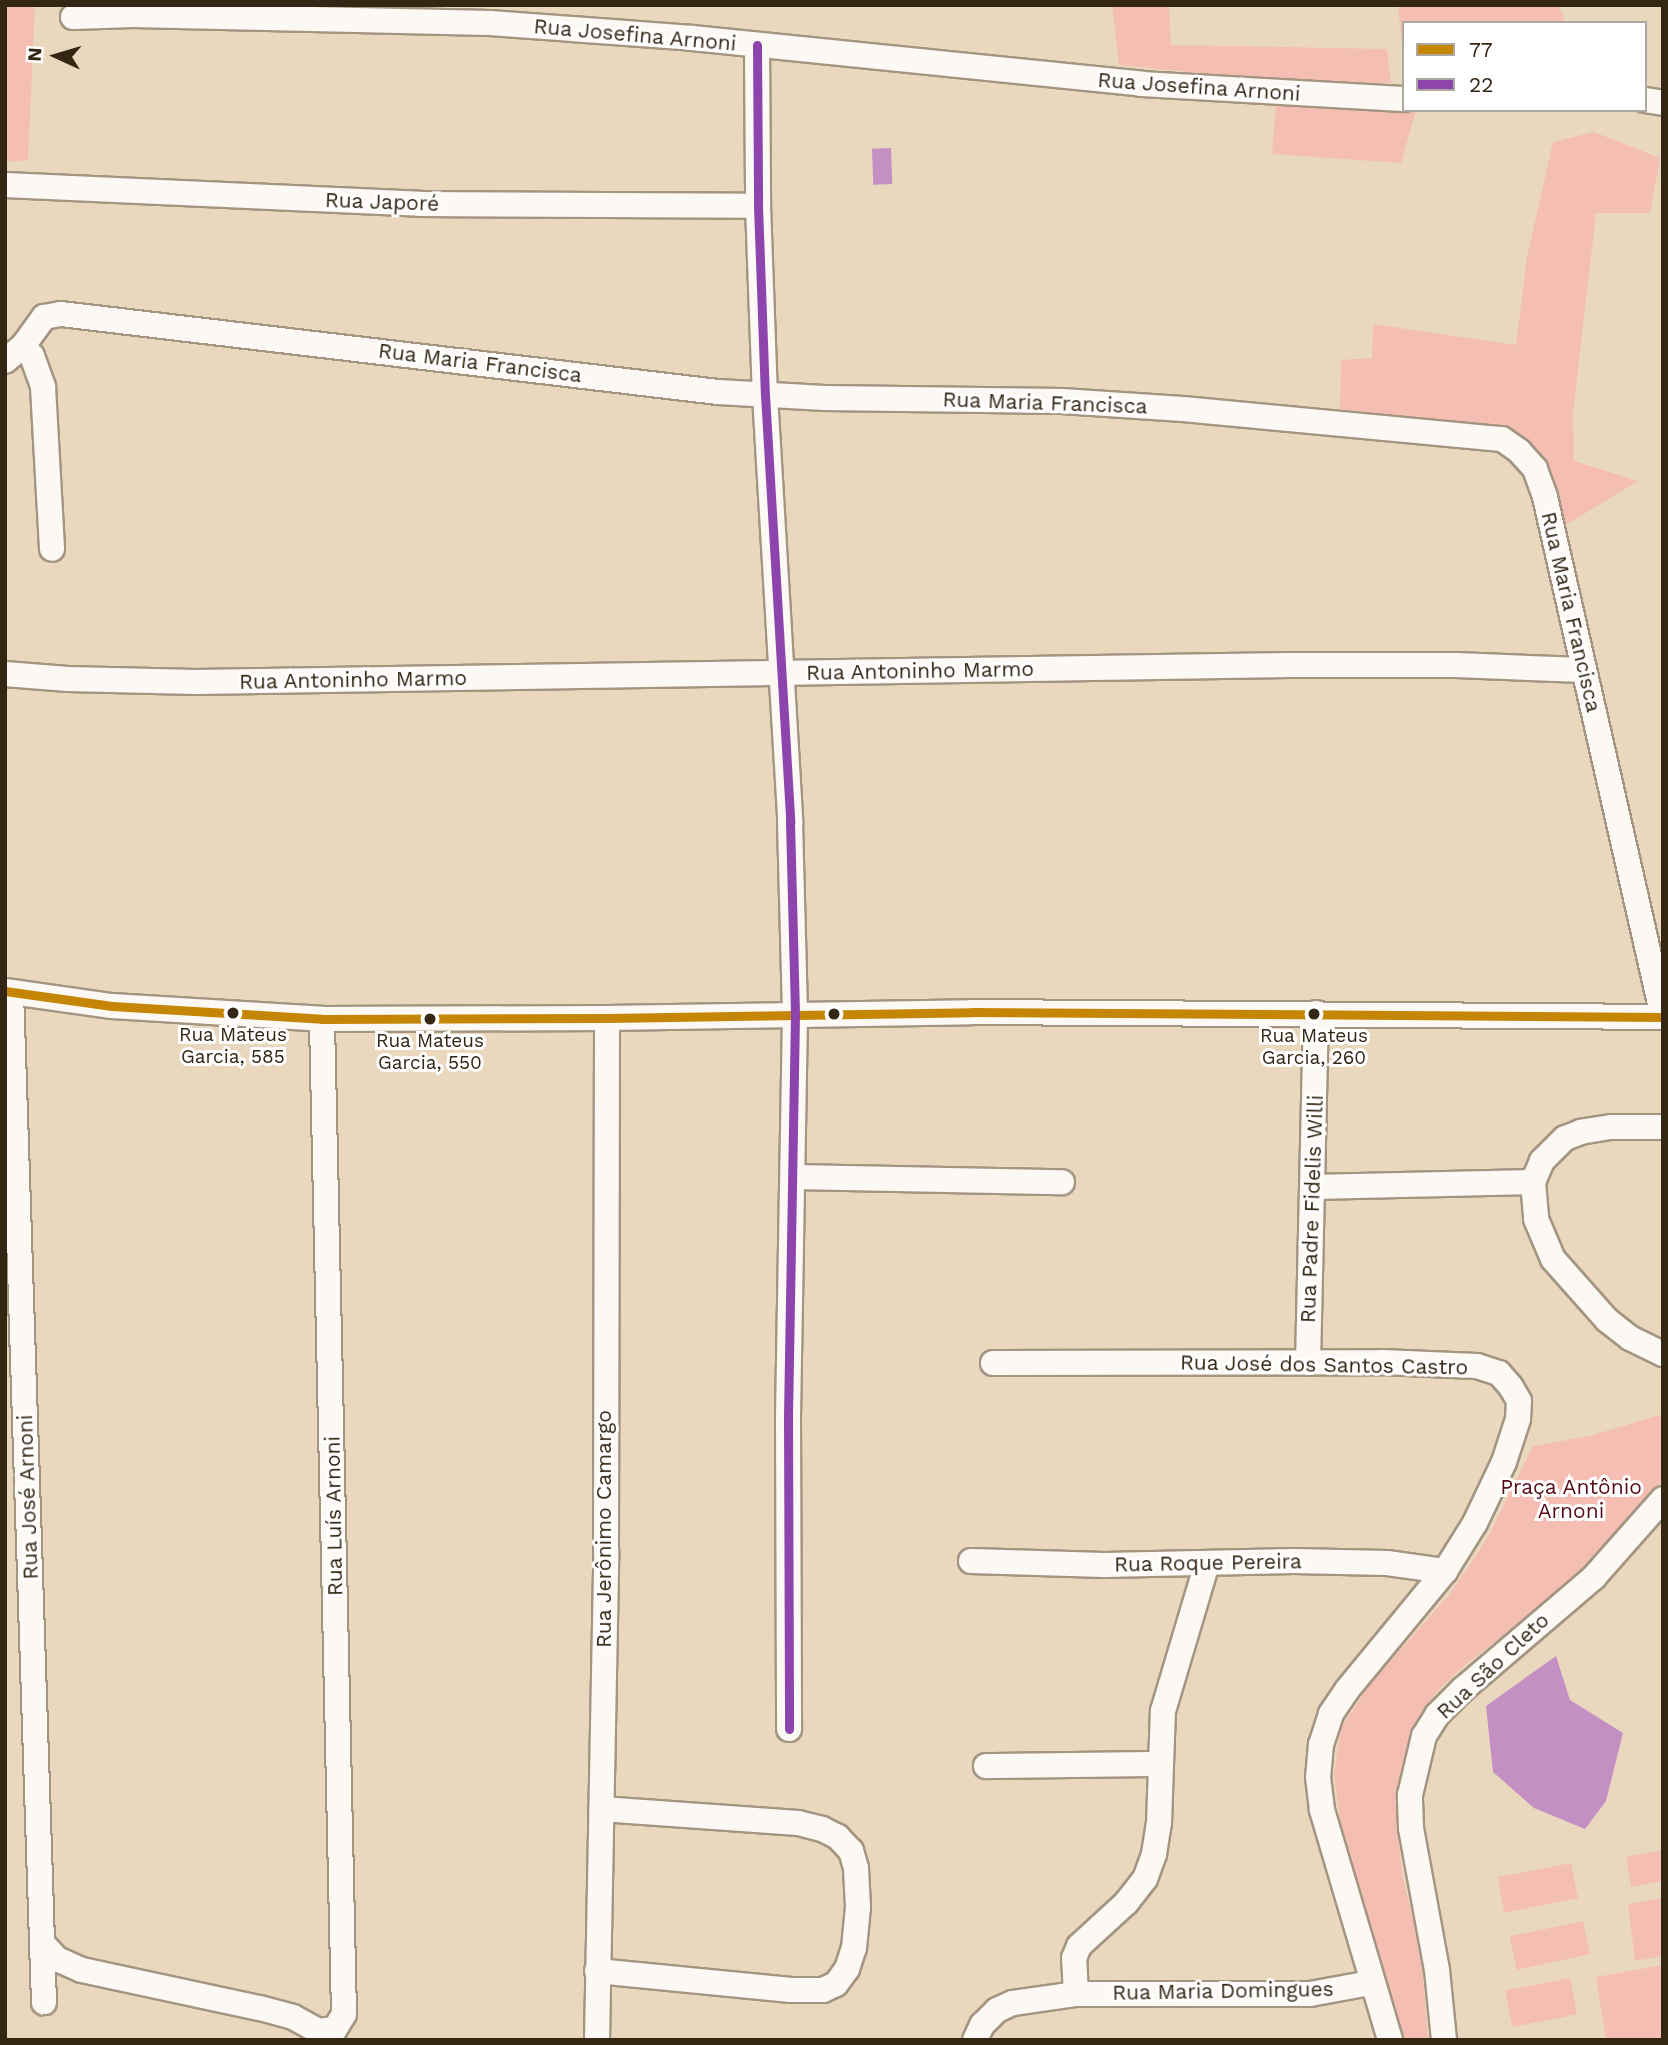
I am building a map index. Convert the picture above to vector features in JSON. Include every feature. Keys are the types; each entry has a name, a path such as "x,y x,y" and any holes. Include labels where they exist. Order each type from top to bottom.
{"street":[{"name":"Rua Josefina Arnoni","path":"73,17 298,13 490,23 757,45 1141,84 1402,99"},
{"path":"757,45 758,206 765,395 790,822 795,1015 788,1417 789,1729"},
{"name":"Rua Japoré","path":"5,185 421,204 758,206"},
{"name":"Rua Maria Francisca","path":"14,353 44,317 61,314 765,395 1062,401 1183,409 1502,439 1519,451 1535,469 1545,497 1663,1017"},
{"path":"14,353 35,363 43,387 51,549"},
{"name":"Rua Antoninho Marmo","path":"5,674 68,679 196,682 1289,665 1583,670"},
{"path":"8,992 112,1006 322,1019 1316,1013 1663,1017"},
{"name":"Rua José Arnoni","path":"8,992 44,2002"},
{"name":"Rua Padre Fidelis Willi","path":"1308,1363 1316,1013"},
{"name":"Rua Jerônimo Camargo","path":"597,2040 606,1551 607,1018"},
{"name":"Rua Luís Arnoni","path":"43,1944 57,1959 82,1970 260,2008 293,2018 318,2031 335,2029 344,2014 322,1019"},
{"path":"1663,1127 1611,1127 1581,1132 1565,1138 1542,1161 1533,1182 1536,1219 1553,1259 1607,1320 1630,1338 1663,1354"},
{"path":"793,1177 1062,1182"},
{"path":"1313,1187 1533,1182"},
{"name":"Rua José dos Santos Castro","path":"993,1363 1477,1366 1499,1373 1511,1387 1518,1401 1518,1419 1504,1462 1475,1522 1445,1572 1347,1690 1331,1714 1321,1744 1318,1777 1322,1810 1370,1983 1390,2040"},
{"name":"Rua São Cleto","path":"1444,2040 1437,1970 1411,1828 1410,1795 1424,1736 1437,1715 1463,1689 1594,1577 1663,1499"},
{"name":"Rua Roque Pereira","path":"971,1561 1104,1565 1294,1561 1387,1563 1445,1572"},
{"path":"1076,1994 1074,1958 1079,1946 1126,1903 1145,1879 1154,1854 1163,1711 1168,1685 1207,1563"},
{"path":"986,1766 1160,1765"},
{"path":"597,1971 764,1988 823,1990 836,1984 848,1969 854,1948 858,1907 856,1868 851,1851 838,1838 822,1829 798,1823 601,1809"},
{"name":"Rua Maria Domingues","path":"975,2040 982,2025 997,2010 1013,2003 1076,1994 1310,1994 1370,1983"}],"green space":[{"path":"5,5 35,5 28,160 5,162"},
{"path":"1112,5 1169,5 1171,45 1387,49 1391,83 1301,83 1119,65"},
{"path":"1398,5 1559,5 1564,21 1402,21 1402,44"},
{"path":"1276,103 1415,112 1401,163 1272,154"},
{"path":"1594,132 1660,158 1650,213 1596,213 1573,413 1574,461 1638,481 1566,525 1522,435 1456,422 1340,409 1341,360 1372,358 1373,324 1516,345 1527,257 1553,142"},
{"name":"Praça Antônio Arnoni","path":"1663,1414 1663,1479 1649,1498 1590,1568 1465,1665 1440,1688 1425,1707 1415,1727 1399,1788 1397,1828 1403,1878 1421,1952 1428,2040 1403,2040 1340,1820 1334,1773 1341,1728 1370,1684 1448,1596 1470,1565 1490,1533 1533,1446 1590,1436"},
{"path":"1663,1850 1663,1881 1631,1887 1626,1857"},
{"path":"1571,1863 1578,1898 1504,1913 1497,1877"},
{"path":"1663,1898 1663,1956 1635,1961 1628,1904"},
{"path":"1583,1921 1590,1954 1517,1970 1510,1937"},
{"path":"1663,1965 1663,2039 1606,2040 1596,1977"},
{"path":"1570,1978 1577,2014 1512,2027 1505,1991"}],"shaded area":[{"path":"891,148 892,184 873,185 872,149"},
{"path":"1556,1656 1570,1700 1623,1733 1606,1801 1585,1829 1534,1808 1493,1772 1486,1706"}],"transit line":[{"name":"22","path":"757,45 758,206 765,395 790,822 795,1015 788,1417 789,1729"},
{"name":"77","path":"5,991 112,1006 322,1019 972,1012 1663,1017"}],"place":[{"name":"Rua Mateus Garcia, 585","path":"233,1013"},
{"name":"Rua Mateus Garcia, 260","path":"1314,1014"},
{"name":"Rua Mateus Garcia, 550","path":"430,1019"}]}
